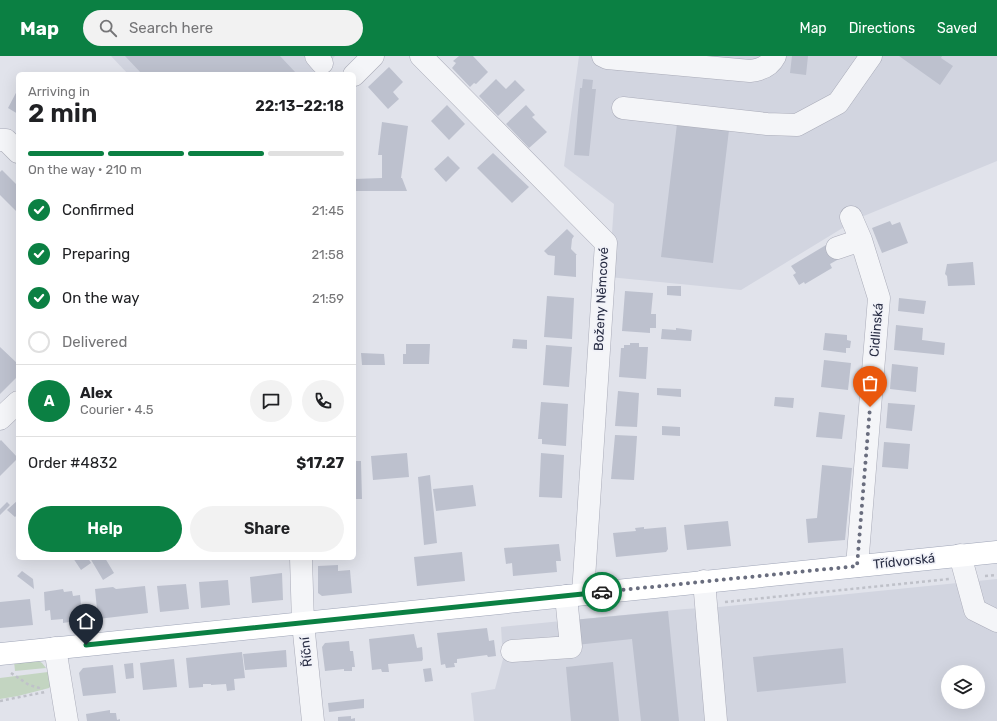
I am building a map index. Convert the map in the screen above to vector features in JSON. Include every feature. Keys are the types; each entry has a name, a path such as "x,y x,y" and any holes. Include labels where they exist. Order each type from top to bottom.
{"main road":[{"name":"Třídvorská","path":"0,654 997,552"}],"street":[{"path":"356,73 373,56"},
{"name":"Boženy Němcové","path":"421,56 606,243 574,595 572,646 512,651"},
{"path":"603,56 607,58 750,71 765,67 773,61 775,56"},
{"path":"622,108 767,124 797,125 838,103 871,56"},
{"path":"0,140 6,140 16,150"},
{"name":"Cidlinská","path":"851,217 861,240 879,298 857,566"},
{"path":"837,248 861,240"},
{"path":"0,419 16,404"},
{"path":"960,555 975,610 997,621"},
{"name":"Říční","path":"301,560 303,623 313,721"},
{"path":"704,581 716,721"},
{"path":"55,648 67,721"}],"path":[{"path":"706,604 997,574"},
{"path":"0,701 49,692 29,685 11,673"}],"shaded area":[{"path":"111,56 335,56 321,72 126,72"},
{"path":"579,56 997,56 997,161 859,218 741,290 609,277 614,204 564,166"},
{"path":"997,579 997,721 474,721 471,693 495,689 503,659 501,627 719,607"}],"green space":[{"path":"37,660 46,668 15,671 14,661"},
{"path":"48,672 51,685 49,688 0,699 0,678"}],"building":[{"path":"125,56 280,56 295,72 140,72"},
{"path":"459,56 473,56 488,72 476,84 474,83 470,87 452,68 456,63 453,61"},
{"path":"792,56 808,56 806,75 790,73"},
{"path":"899,56 942,56 941,58 953,66 940,85"},
{"path":"389,67 403,82 393,92 399,99 388,109 368,87"},
{"path":"496,79 506,89 515,80 525,90 498,116 479,96"},
{"path":"583,79 593,80 592,89 596,89 589,156 574,155 580,88 582,88"},
{"path":"16,93 16,113 8,108"},
{"path":"447,105 465,124 449,140 431,121"},
{"path":"526,105 535,115 532,117 547,132 529,148 506,124"},
{"path":"382,122 408,126 401,178 407,191 356,191 356,179 382,178 382,155 378,155"},
{"path":"677,124 729,130 713,263 661,257"},
{"path":"493,153 529,187 512,203 477,168"},
{"path":"448,156 460,168 446,182 434,169"},
{"path":"2,170 16,184 16,211 0,195 0,172"},
{"path":"890,221 892,225 900,222 908,243 882,253 872,228"},
{"path":"567,229 574,236 572,239 571,249 577,255 576,277 554,275 555,256 548,255 544,251"},
{"path":"836,239 846,255 830,264 832,268 805,284 804,282 799,285 793,275 796,273 791,266"},
{"path":"973,262 975,285 948,286 947,276 945,274 947,264"},
{"path":"667,286 681,286 681,296 667,295"},
{"path":"625,291 653,293 651,314 656,314 656,328 650,328 650,333 622,331"},
{"path":"547,296 574,298 572,339 544,337"},
{"path":"899,298 926,301 924,314 898,311"},
{"path":"896,325 923,328 922,340 945,343 944,355 894,350"},
{"path":"676,328 692,330 691,341 661,339 662,329 676,330"},
{"path":"825,333 847,335 847,340 851,341 850,348 846,348 846,353 823,350"},
{"path":"513,339 527,340 527,349 512,348"},
{"path":"630,343 639,343 639,347 648,347 646,379 619,377 621,348 624,348 624,345 630,345"},
{"path":"406,344 430,344 429,364 403,364 403,354 406,354"},
{"path":"546,345 572,347 569,387 543,385"},
{"path":"0,347 16,362 16,378 0,394"},
{"path":"361,353 384,354 385,365 362,365"},
{"path":"824,360 851,363 848,390 821,387"},
{"path":"892,364 918,367 916,392 890,389"},
{"path":"657,388 681,389 681,397 657,395"},
{"path":"618,391 639,393 637,427 615,426"},
{"path":"775,397 794,398 793,408 774,406"},
{"path":"541,402 568,404 566,446 542,444 542,439 538,439"},
{"path":"888,403 915,405 912,431 886,428"},
{"path":"819,412 845,415 842,439 816,437"},
{"path":"662,426 680,427 680,436 662,435"},
{"path":"615,435 637,436 634,480 611,479"},
{"path":"1,440 16,456 16,460 0,476"},
{"path":"884,442 910,444 908,469 882,467"},
{"path":"407,453 409,477 373,480 371,456"},
{"path":"541,453 564,455 562,498 539,497"},
{"path":"356,461 361,461 362,499 356,499"},
{"path":"822,465 852,468 845,540 808,543 806,519 817,518"},
{"path":"430,475 437,543 424,545 418,477"},
{"path":"473,485 476,506 436,511 433,489"},
{"path":"7,502 10,505 0,515 0,509"},
{"path":"16,502 15,517 7,510"},
{"path":"728,521 731,546 687,550 684,525"},
{"path":"644,527 644,529 666,527 668,549 666,552 616,557 613,533 636,531 635,528"},
{"path":"559,544 561,561 556,561 557,572 513,576 512,563 506,564 504,548"},
{"path":"462,552 465,581 417,586 414,557"},
{"path":"74,560 89,560 91,563 81,570"},
{"path":"91,560 106,560 114,573 103,580"},
{"path":"338,565 338,571 350,570 352,593 322,596 318,593 318,566"},
{"path":"22,571 33,579 34,589 17,576"},
{"path":"282,573 283,600 252,603 250,577"},
{"path":"228,580 230,605 201,608 199,582"},
{"path":"186,584 189,609 160,612 157,586"},
{"path":"145,586 148,613 98,619 95,589 113,587 116,589"},
{"path":"63,589 64,592 72,591 73,596 80,595 82,615 75,616 76,621 63,623 63,619 51,620 50,610 45,611 44,592"},
{"path":"30,599 33,625 0,628 0,602"},
{"path":"668,611 679,721 641,721 632,639 576,645 573,620"},
{"path":"487,628 489,641 494,640 496,656 488,657 487,655 457,659 457,663 454,663 455,667 446,668 445,664 441,665 437,633"},
{"path":"414,634 417,648 422,647 422,661 388,664 389,672 382,672 381,669 372,670 369,639"},
{"path":"349,641 350,651 353,651 355,667 352,667 352,671 344,671 344,669 325,671 322,647 325,643"},
{"path":"843,648 846,683 757,692 753,657"},
{"path":"286,650 287,667 245,670 243,654"},
{"path":"242,652 245,678 234,679 235,690 227,691 226,684 203,684 203,687 189,688 186,658"},
{"path":"174,659 177,687 143,690 140,663"},
{"path":"613,662 619,721 571,721 566,667"},
{"path":"133,663 134,678 126,679 124,664"},
{"path":"113,665 116,693 83,696 79,673 83,668"},
{"path":"431,668 433,681 425,682 423,669"},
{"path":"364,699 364,708 329,712 328,703"},
{"path":"110,710 110,713 116,713 117,720 120,719 120,721 87,721 86,714"},
{"path":"351,716 351,719 355,718 355,721 338,721 338,717"}],"way so far":[{"path":"602,592 857,566 870,407"}],"route":[{"path":"86,645 602,592"}]}
